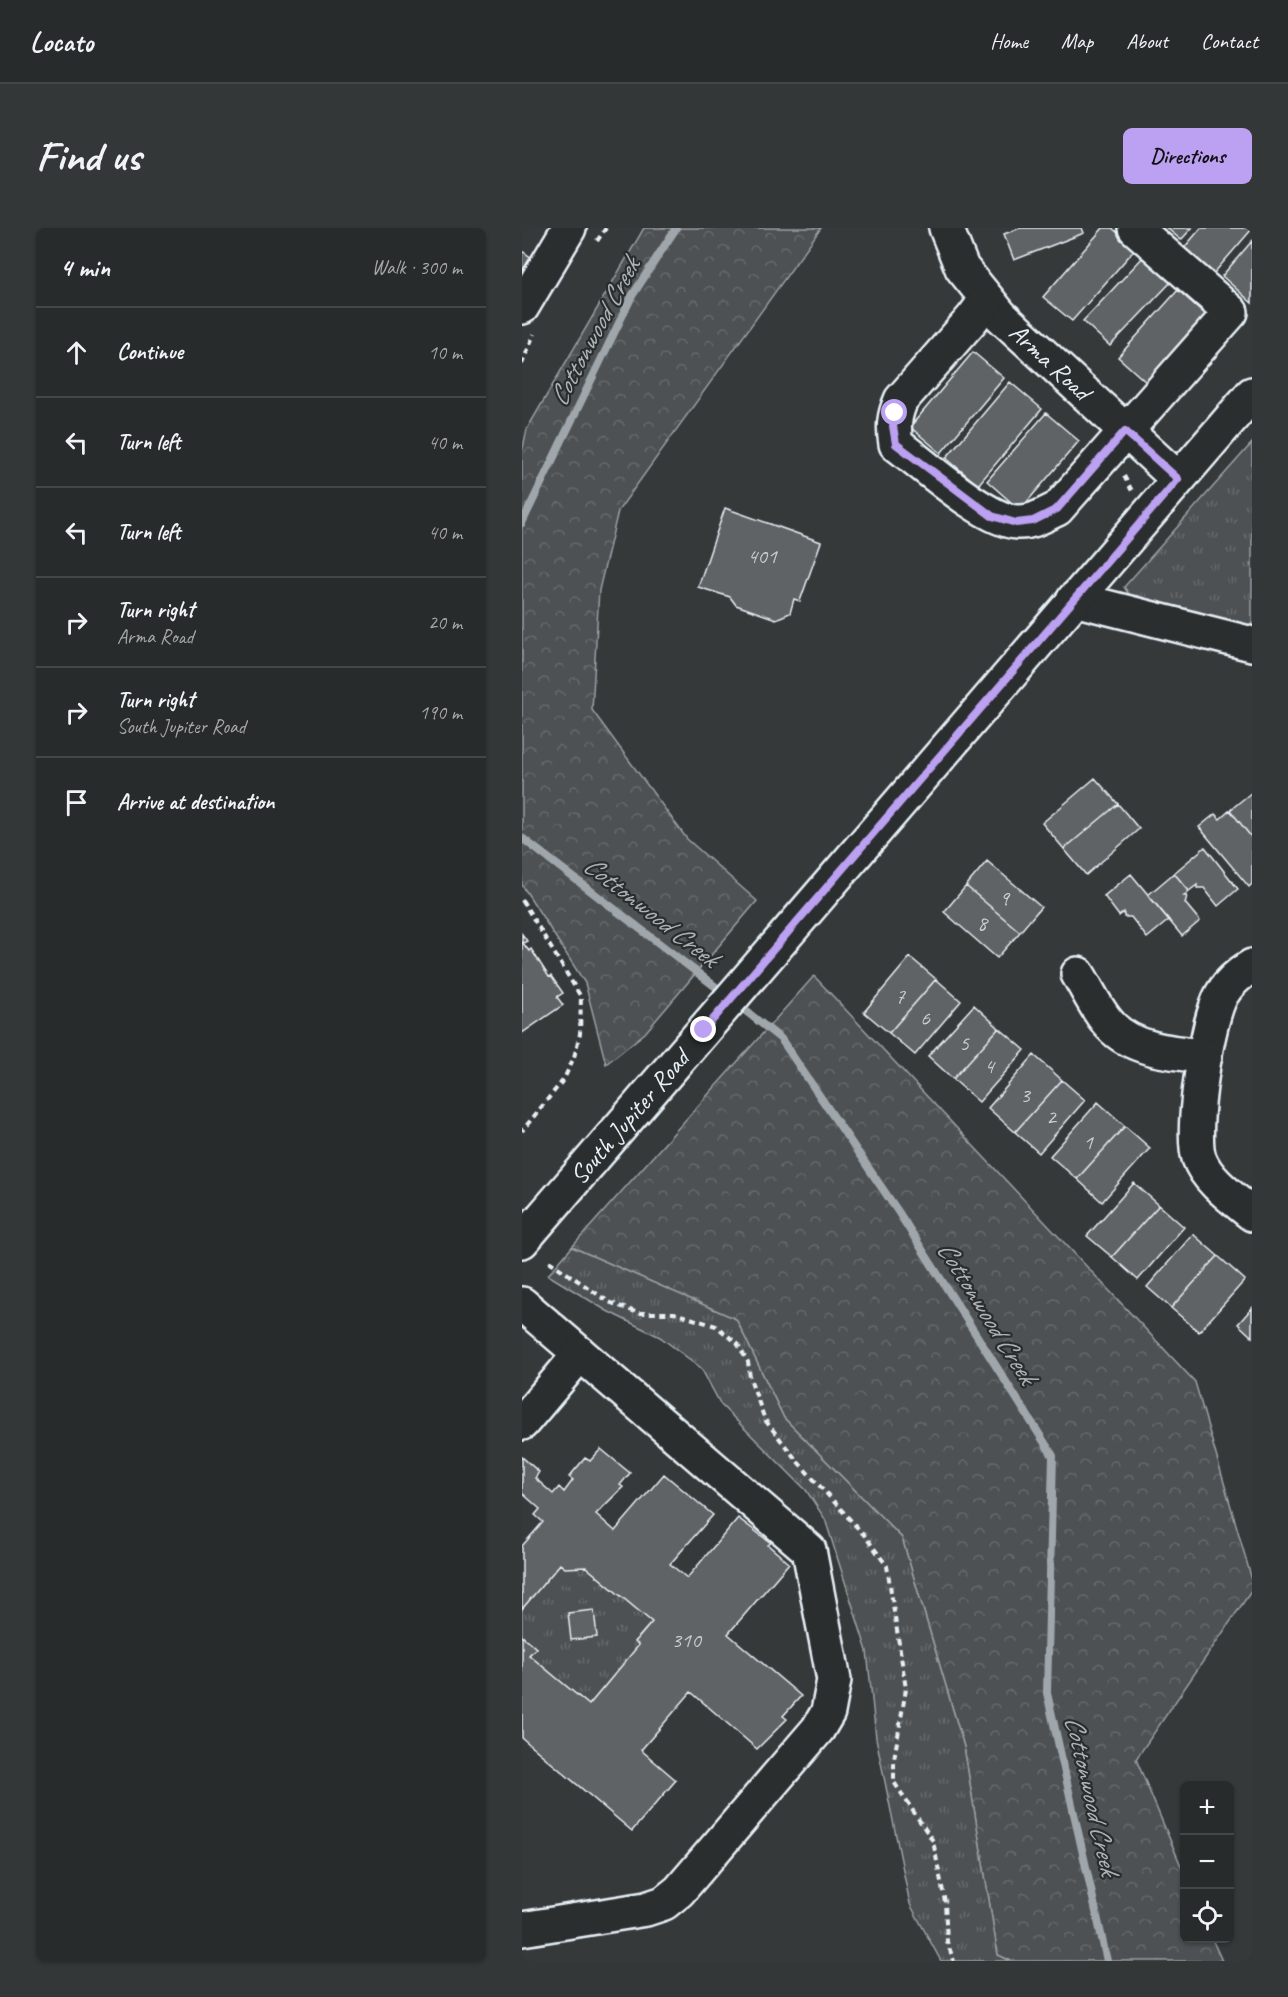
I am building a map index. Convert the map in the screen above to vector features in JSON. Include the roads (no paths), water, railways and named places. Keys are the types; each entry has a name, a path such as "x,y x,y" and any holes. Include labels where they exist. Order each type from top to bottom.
{"street":[{"path":"522,307 569,228"},
{"name":"Arma Road","path":"946,228 962,268 1001,316 1178,479"},
{"path":"987,299 974,318 901,400 895,413 893,426 896,444 992,516 1016,523 1033,521 1057,509 1232,312 1135,228"},
{"name":"South Jupiter Road","path":"522,1241 803,918 1252,394"},
{"path":"1074,599 1252,644"},
{"path":"1252,966 1239,974 1222,994 1207,1033 1197,1128 1199,1158 1217,1185 1252,1215"},
{"path":"1078,974 1109,1025 1125,1038 1168,1052 1205,1056"},
{"path":"522,1304 809,1550 834,1680 833,1696 828,1712 818,1729 690,1881 664,1903 646,1909 522,1929"},
{"path":"522,1423 580,1354"}],"waterway":[{"name":"Cottonwood Creek","path":"522,523 632,296 676,228"},
{"name":"Cottonwood Creek","path":"522,838 725,994"},
{"name":"Cottonwood Creek","path":"737,1004 781,1039 899,1213 1053,1456 1047,1693 1107,1961"}]}
